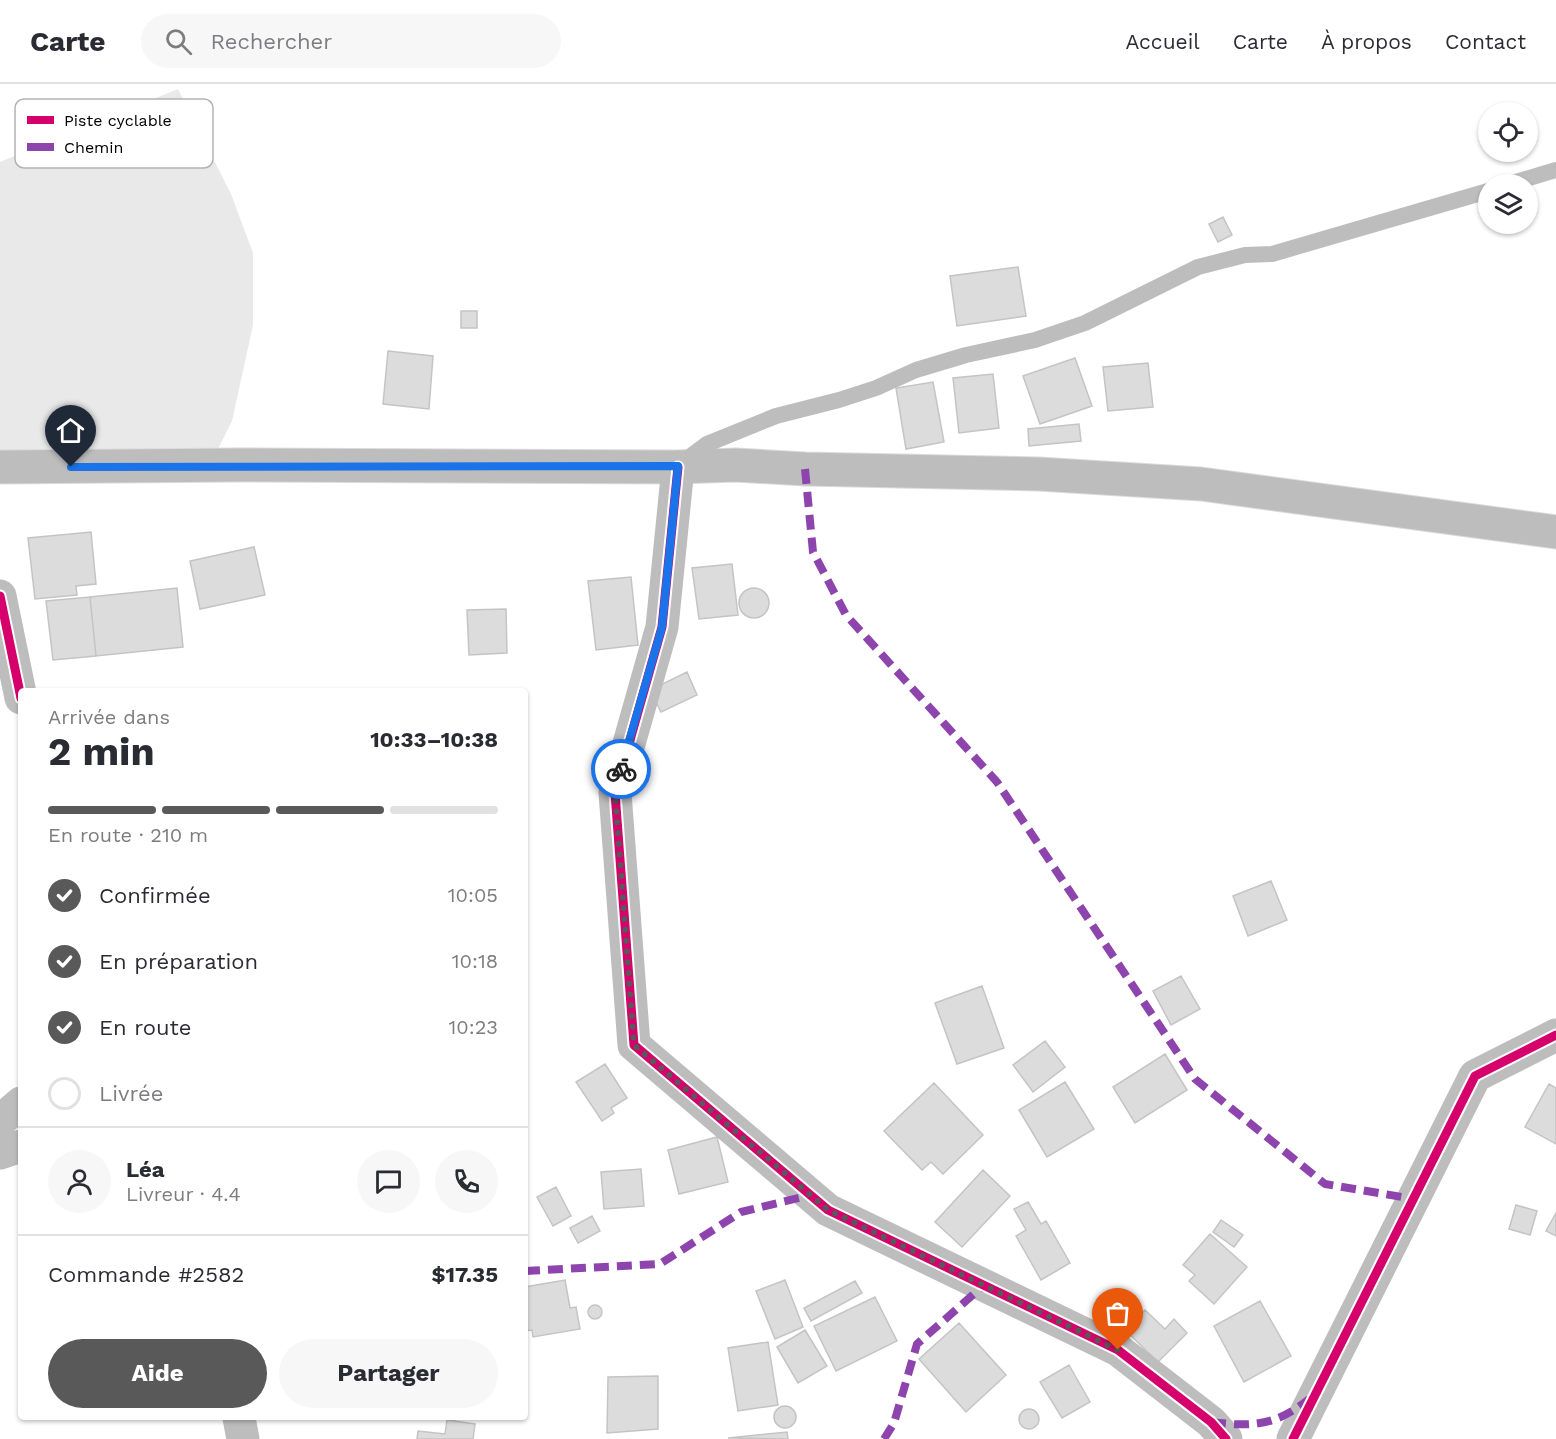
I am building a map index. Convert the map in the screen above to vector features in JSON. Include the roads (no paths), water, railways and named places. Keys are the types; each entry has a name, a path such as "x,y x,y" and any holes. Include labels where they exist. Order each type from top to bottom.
{"main road":[{"path":"0,467 735,465 805,469 1039,474 1201,484 1556,532"},
{"path":"678,466 662,627 615,793 634,1045 828,1210 1118,1350 1211,1422 1226,1439"},
{"path":"0,596 19,688"},
{"path":"1293,1439 1475,1076 1556,1035"},
{"path":"0,1121 18,1106"},
{"path":"0,1153 18,1147"},
{"path":"239,1420 243,1439"}],"lane":[{"path":"1538,175 1556,170"},
{"path":"678,466 707,444 776,416 876,388 916,370 1035,340 1085,323 1198,267 1245,255 1272,254 1478,194"}]}
